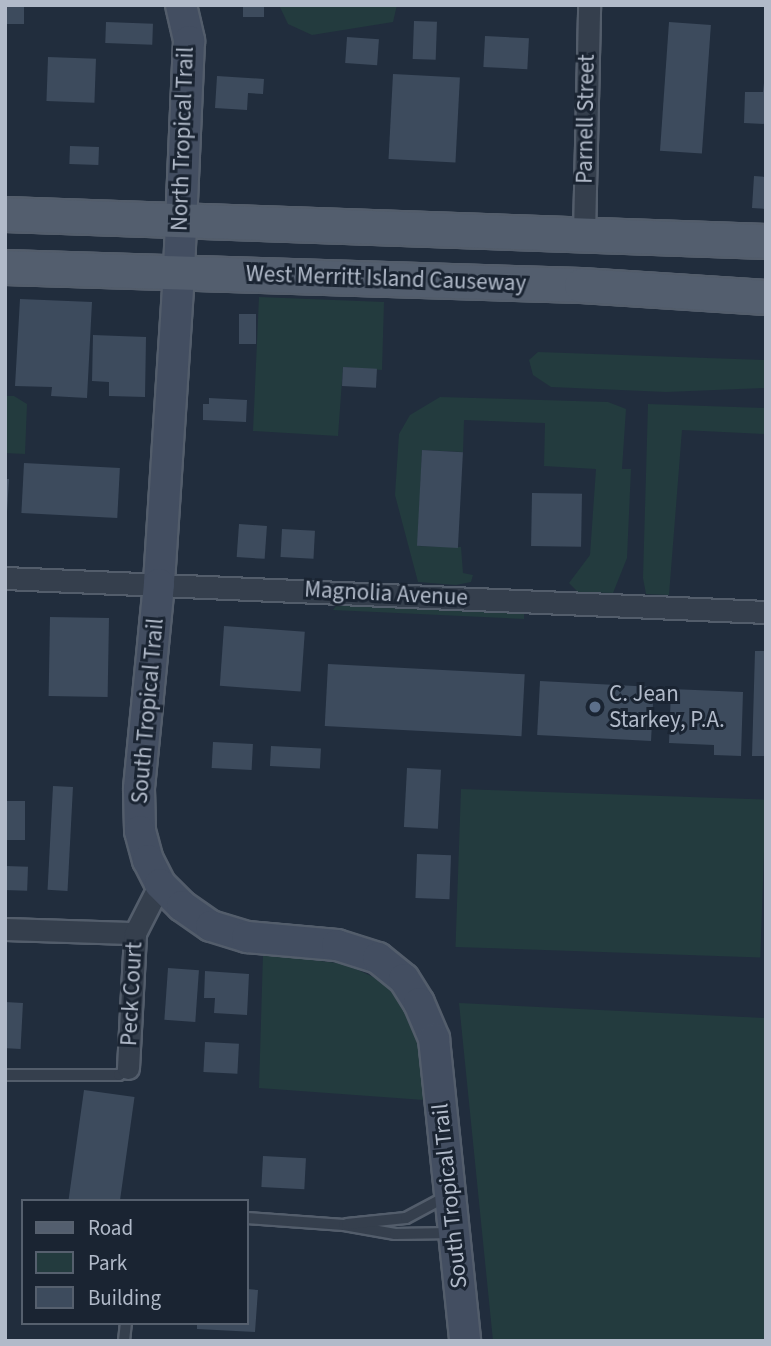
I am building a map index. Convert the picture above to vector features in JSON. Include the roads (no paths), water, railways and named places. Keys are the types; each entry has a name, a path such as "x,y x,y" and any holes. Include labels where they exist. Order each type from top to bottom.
{"main road":[{"path":"5,214 180,218 766,242"},
{"name":"West Merritt Island Causeway","path":"5,267 581,285 766,297"}],"street":[{"name":"North Tropical Trail","path":"179,273 189,41 181,5"},
{"name":"Parnell Street","path":"584,233 589,5"},
{"name":"South Tropical Trail","path":"179,273 159,584 139,789 140,831 148,860 160,884 181,906 211,926 247,937 337,945 378,958 404,979 419,1003 433,1039 465,1341"},
{"name":"Magnolia Avenue","path":"5,578 766,612"},
{"name":"Peck Court","path":"128,1068 135,933 160,884"},
{"path":"5,929 135,933"}],"lane":[{"path":"5,1075 119,1075 128,1068"},
{"path":"344,1225 406,1218 450,1194"},
{"path":"248,1218 344,1225 395,1234 454,1233"}],"place":[{"name":"C. Jean Starkey, P.A.","path":"595,707"}]}
